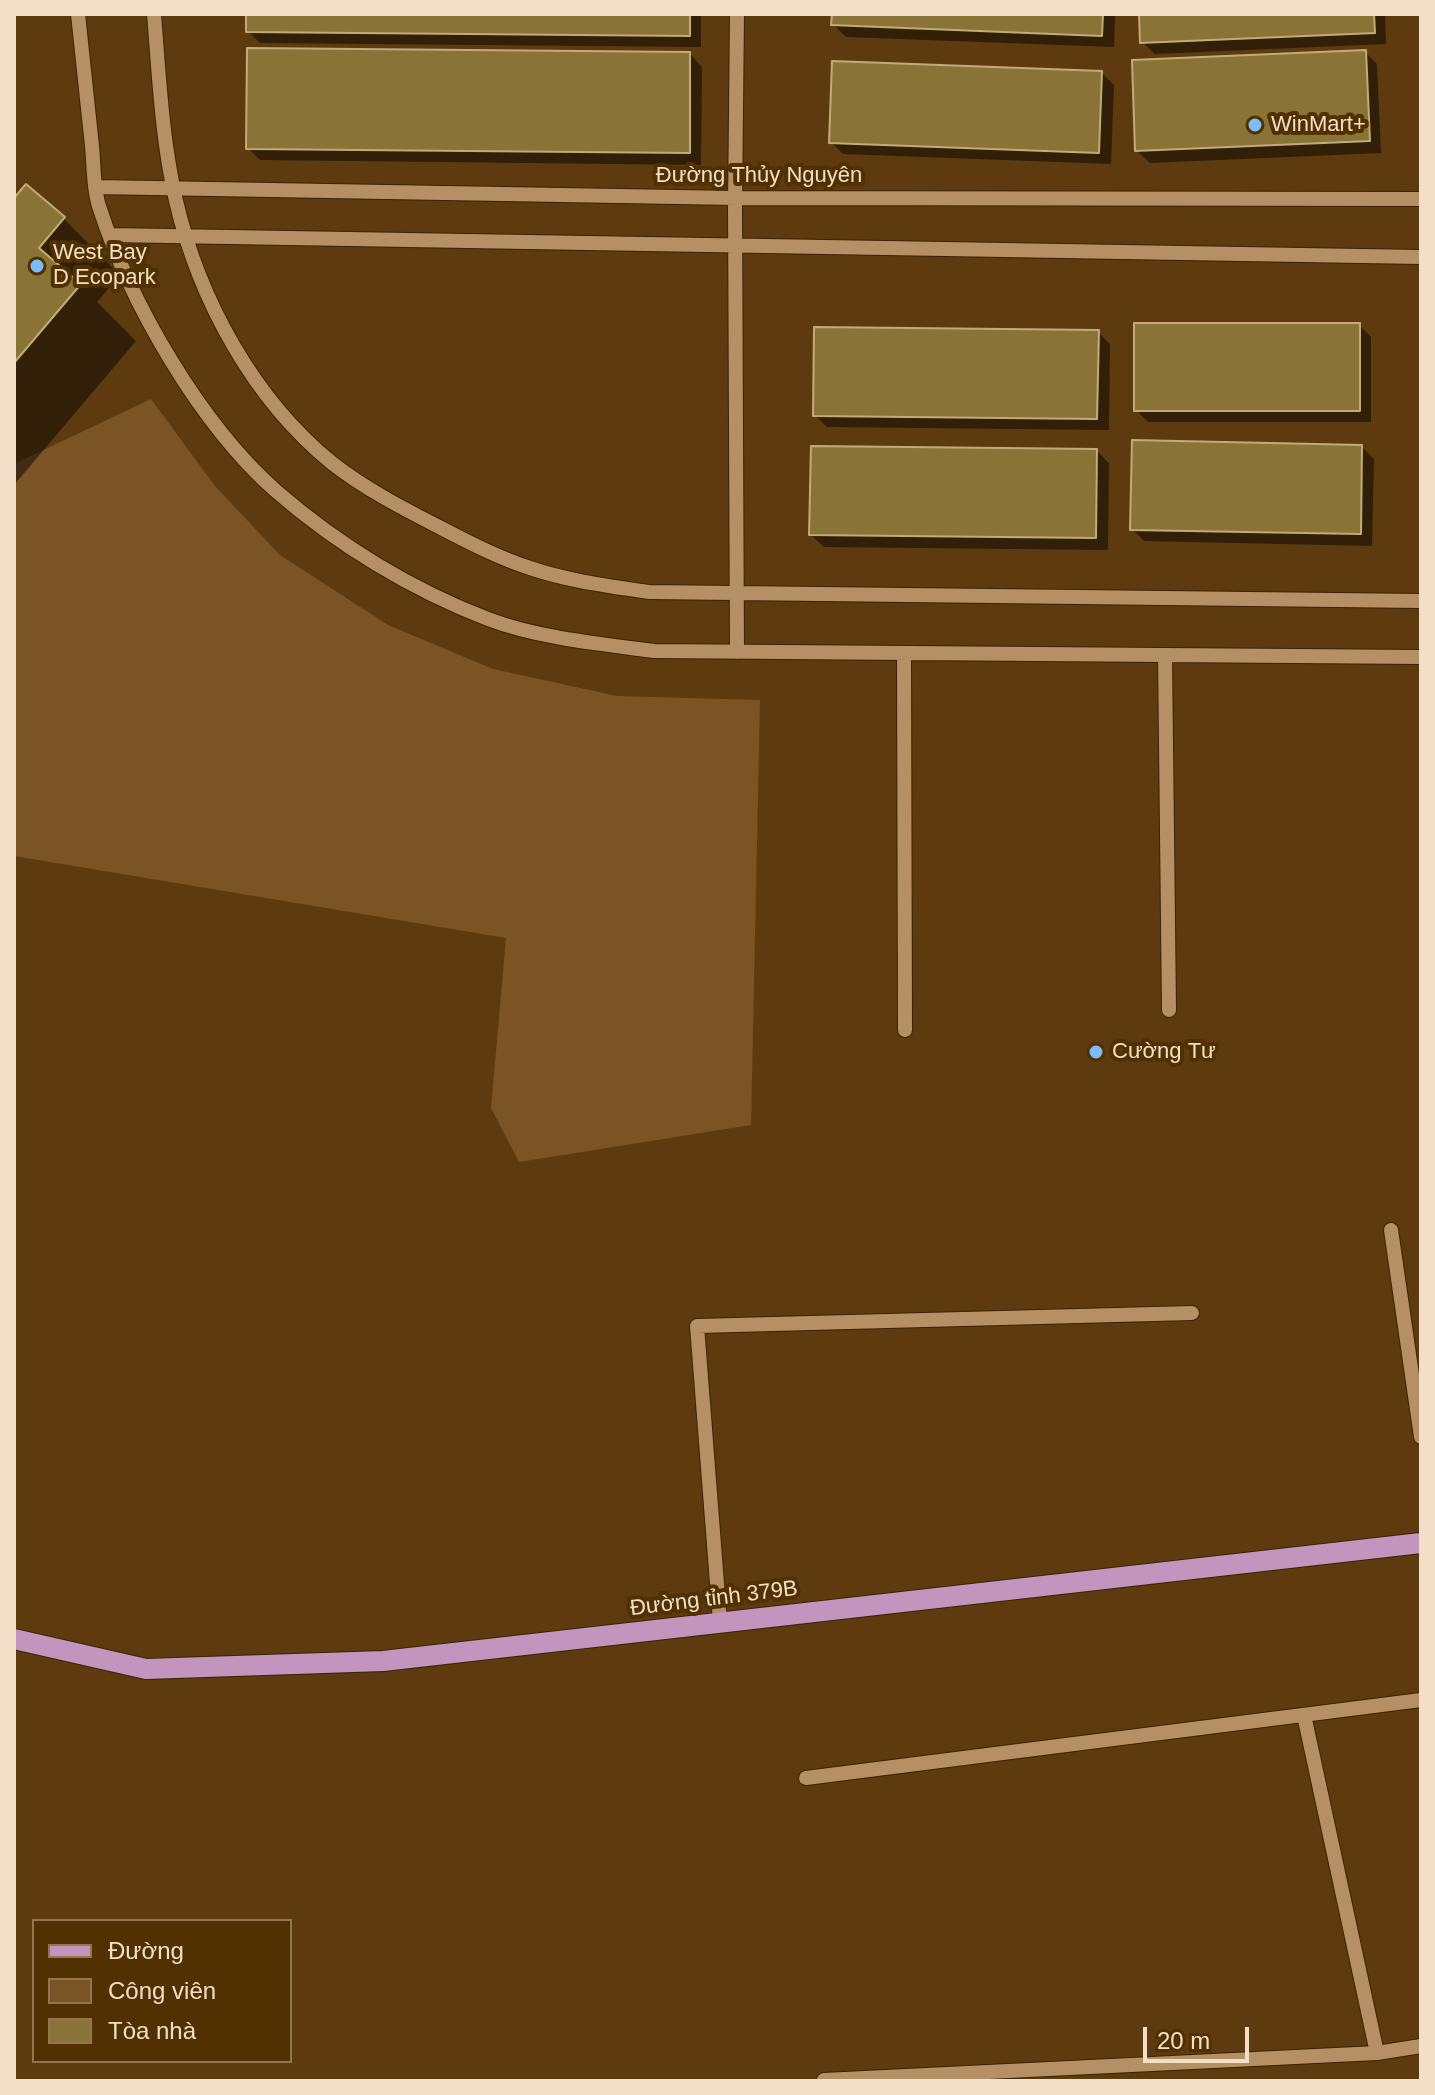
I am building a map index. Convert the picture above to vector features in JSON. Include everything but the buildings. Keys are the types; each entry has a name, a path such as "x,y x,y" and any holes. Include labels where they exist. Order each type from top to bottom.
{"main road":[{"name":"Đường tỉnh 379B","path":"14,1639 146,1669 383,1661 1421,1543"}],"street":[{"path":"78,14 98,203 128,282 180,374 232,445 276,491 342,541 405,581 489,620 575,641 654,651 1421,657"},
{"path":"154,14 166,150 174,189 206,291 232,342 260,387 331,462 380,495 472,544 542,572 649,592 1421,601"},
{"path":"737,14 737,652"},
{"name":"Đường Thủy Nguyên","path":"96,187 735,198 1421,199"},
{"path":"110,235 1421,257"},
{"path":"904,653 905,1030"},
{"path":"1165,655 1169,1010"},
{"path":"1391,1230 1421,1437"},
{"path":"720,1622 697,1326 1192,1313"},
{"path":"1404,1318 1421,1317"},
{"path":"806,1778 1421,1700"},
{"path":"1304,1715 1377,2053"},
{"path":"824,2080 1377,2053 1421,2046"}],"green space":[{"path":"151,399 215,486 280,555 388,625 493,669 617,696 760,700 751,1125 519,1162 491,1108 506,938 14,856 14,464"}],"place":[{"name":"WinMart+","path":"1255,125"},
{"name":"West Bay D Ecopark","path":"37,266"},
{"name":"Cường Tư","path":"1096,1052"}]}
